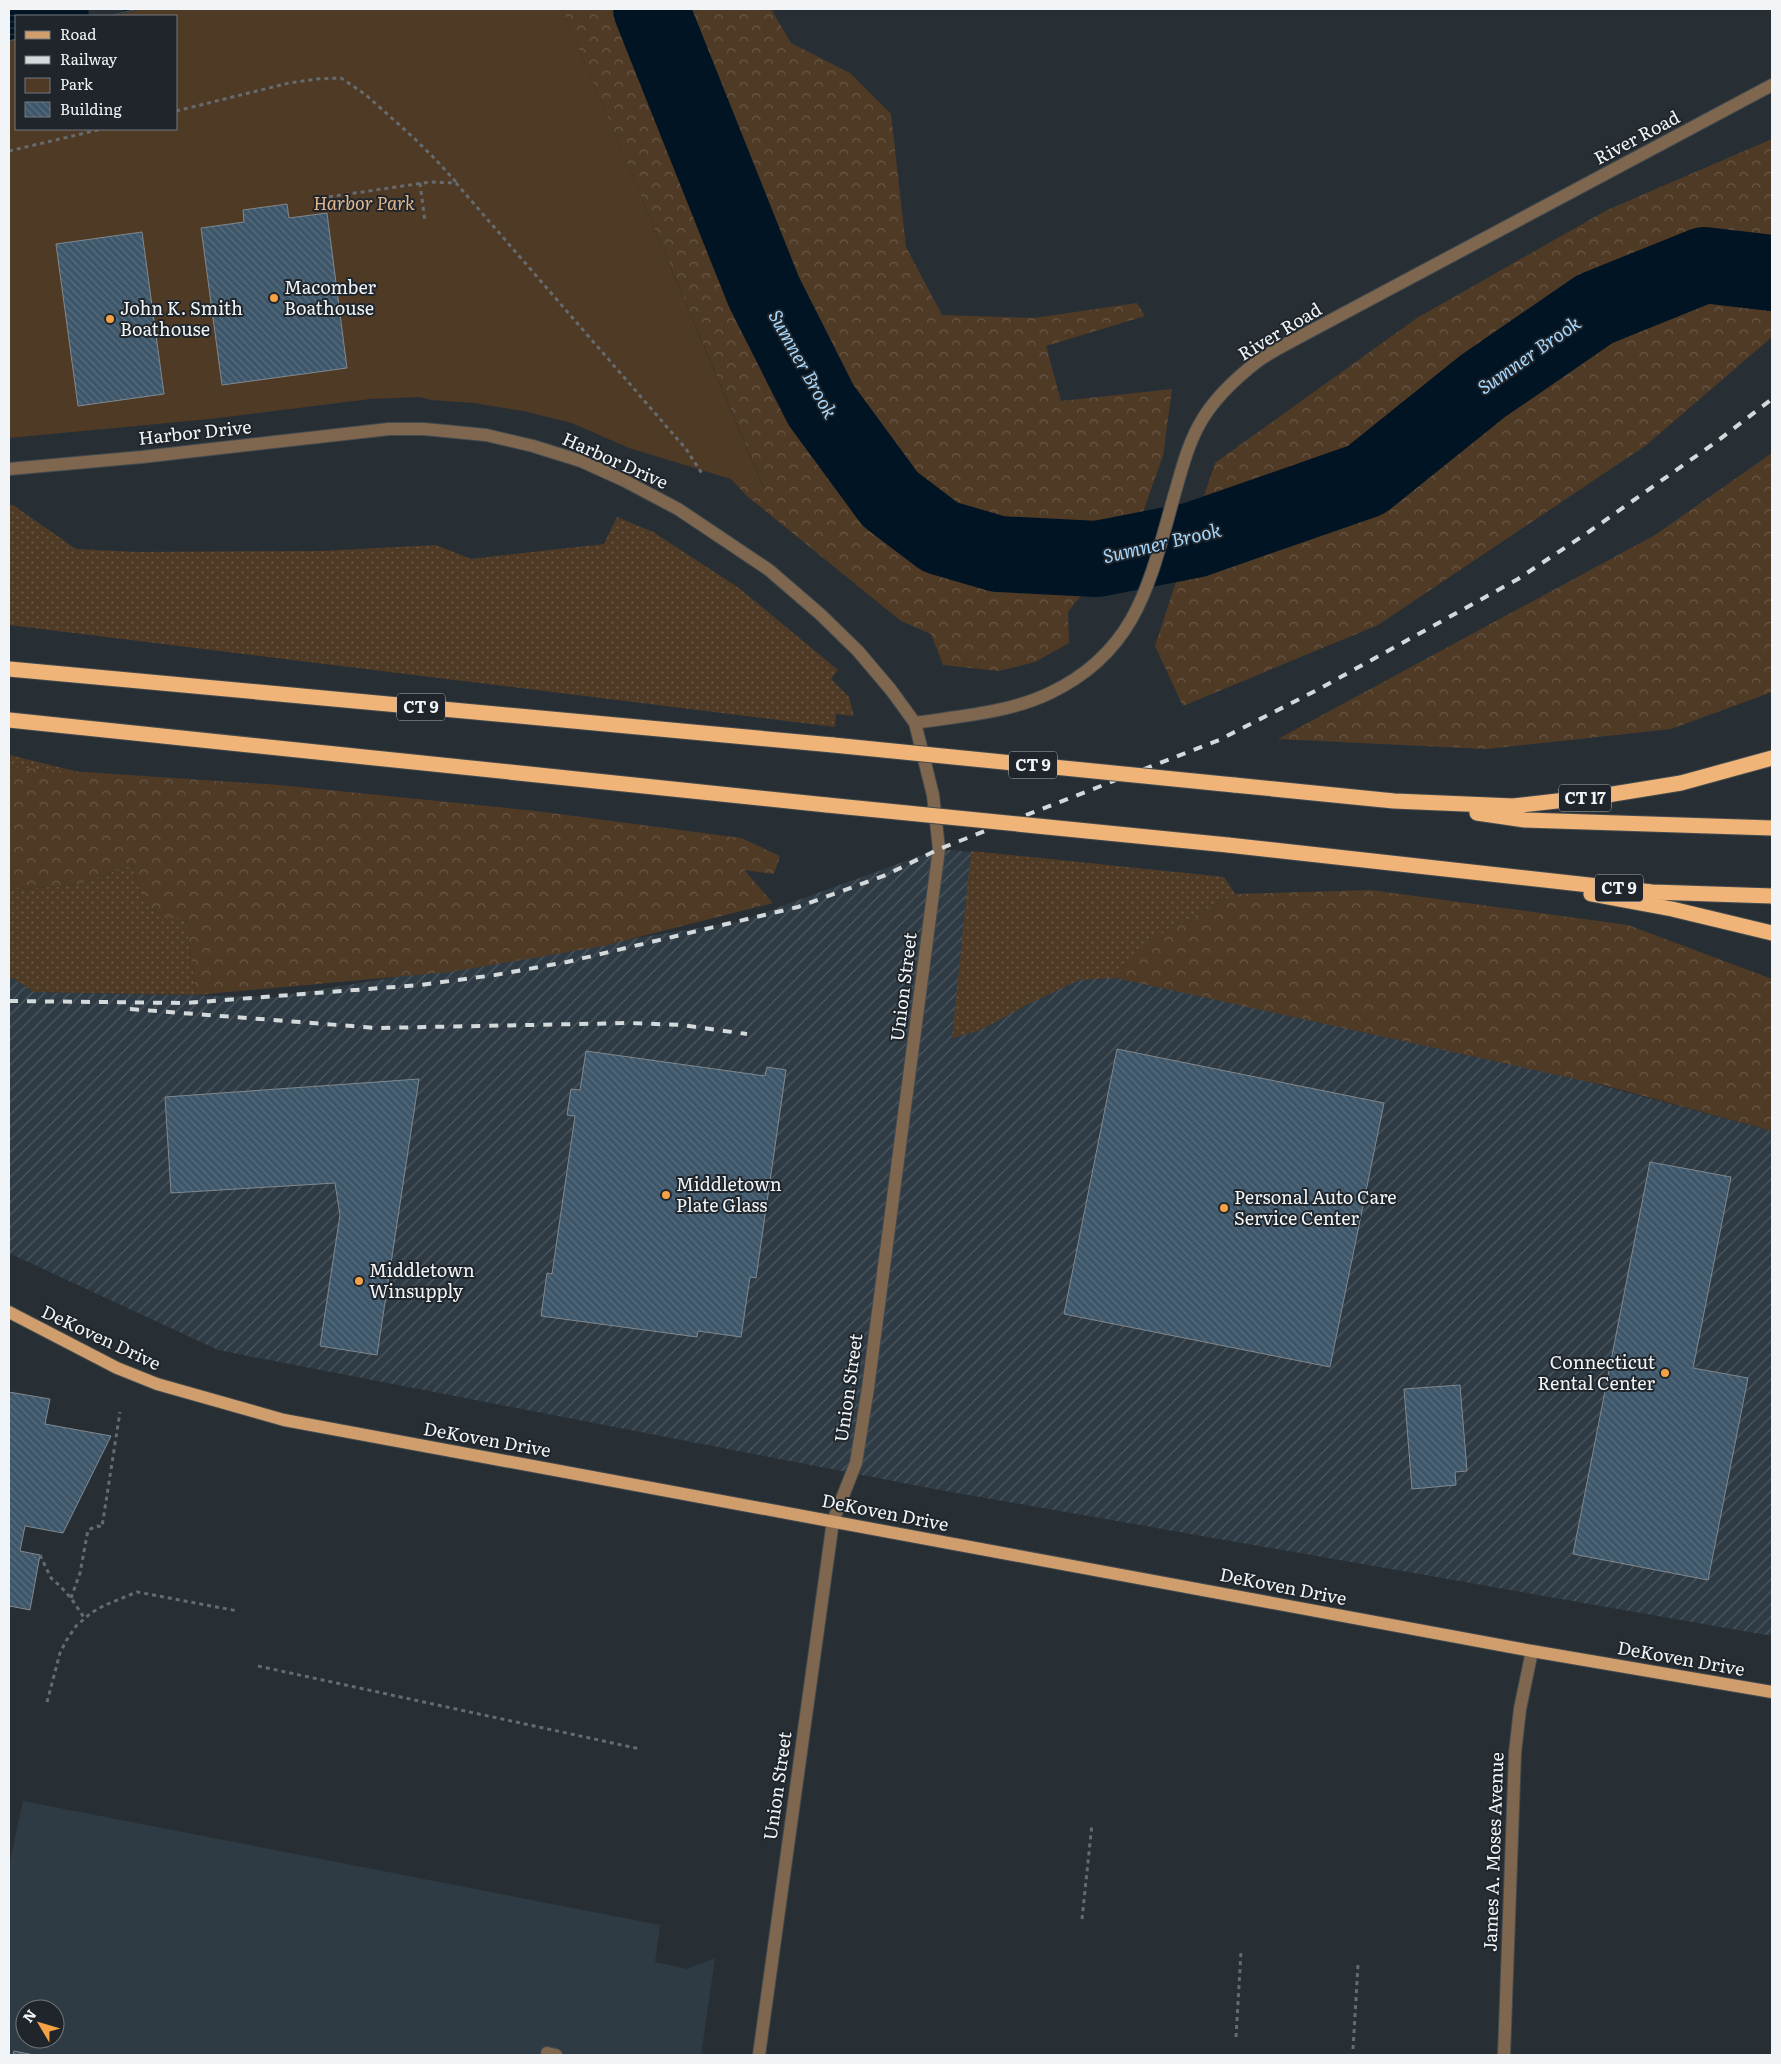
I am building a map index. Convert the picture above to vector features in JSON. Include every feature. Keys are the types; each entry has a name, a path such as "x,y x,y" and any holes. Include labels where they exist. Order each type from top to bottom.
{"highway":[{"name":"CT 9","path":"9,669 833,745 1394,801 1525,820 1772,828"},
{"name":"CT 9","path":"9,720 1467,870 1652,892 1772,896"},
{"name":"CT 17","path":"1394,801 1513,806 1601,796 1681,783 1772,758"},
{"path":"1467,870 1672,909 1772,933"}],"main road":[{"name":"DeKoven Drive","path":"9,1312 116,1368 157,1384 284,1420 1532,1652 1772,1692"}],"street":[{"name":"River Road","path":"914,723 998,711 1050,693 1090,668 1116,644 1135,614 1150,583 1183,463 1200,424 1222,394 1258,361 1772,85"},
{"name":"Harbor Drive","path":"9,469 142,457 389,429 424,429 486,435 533,446 581,461 625,481 678,509 769,570 820,614 858,651 891,690 914,723"},
{"name":"Union Street","path":"759,2055 833,1521 847,1489 858,1454 914,1048 939,850 933,795 914,723"},
{"name":"James A. Moses Avenue","path":"1504,2055 1515,1753 1520,1709 1532,1652"}],"path":[{"path":"178,111 289,83 317,78 341,78 366,95 437,161 686,449 703,476"},
{"path":"9,151 98,130"},
{"path":"321,198 438,181 456,183"},
{"path":"420,183 426,222"},
{"path":"71,1598 80,1573 88,1530 97,1526 102,1527 120,1412"},
{"path":"40,1555 51,1578 71,1598 85,1619"},
{"path":"47,1702 60,1653 76,1626 105,1605 138,1592 238,1611"},
{"path":"258,1666 640,1749"},
{"path":"1082,1919 1092,1824"},
{"path":"1236,2037 1240,1952"},
{"path":"1353,2049 1358,1965"}],"shaded area":[{"path":"939,849 1224,877 1235,894 1146,942 1603,1086 1772,1131 1772,1636 929,1488 218,1350 9,1253 9,976 34,992 274,997 741,921"},
{"path":"23,1801 660,1925 655,1962 687,1969 715,1958 701,2055 9,2055 9,1866"}],"green space":[{"name":"Harbor Park","path":"143,9 562,9 764,489 629,448 572,423 523,411 420,397 370,399 210,419 9,438 9,41 15,39 15,130 178,130 178,15 116,15"},
{"path":"562,9 771,9 791,43 850,73 891,114 906,247 942,315 1034,318 1137,303 1145,316 1046,346 1061,401 1172,389 1163,456 1140,520 1068,612 1069,643 1035,662 999,671 943,665 931,634 901,621 747,496 730,478 764,488"},
{"path":"1772,139 1772,337 1645,446 1378,625 1183,706 1155,646 1215,463 1417,318 1607,210"},
{"path":"1772,453 1772,692 1671,729 1486,749 1278,739 1655,535"},
{"path":"9,505 13,505 76,549 136,552 322,551 436,545 471,559 604,544 617,517 653,532 739,588 838,670 831,679 849,697 854,716 836,714 835,727 9,625"},
{"path":"9,755 83,773 9,767"},
{"path":"9,767 279,785 536,811 741,838 780,856 774,874 744,870 773,903 603,946 450,972 196,995 186,918 165,918 144,903 132,865 77,885 20,889 9,882"},
{"path":"971,851 1224,877 1235,894 1146,942 1116,978 1079,980 1026,1005 981,1030 952,1038"},
{"path":"132,865 144,903 165,918 186,918 196,995 34,992 9,976 9,882 20,889 77,885"},
{"path":"1371,890 1628,925 1772,979 1772,1131 1603,1085 1116,978 1146,942 1235,894"}],"water":[{"path":"9,9 138,9 111,15 15,15 15,39 9,41"}],"pier":[{"path":"88,9 123,9 124,12 111,15 89,15"}],"building":[{"name":"Macomber Boathouse","path":"287,204 289,218 327,213 347,368 222,385 201,228 244,222 243,210"},
{"name":"John K. Smith Boathouse","path":"142,232 164,394 78,406 56,244"},
{"name":"Personal Auto Care Service Center","path":"1117,1049 1384,1103 1330,1367 1064,1314"},
{"name":"Middletown Plate Glass","path":"586,1051 765,1076 767,1067 786,1070 756,1278 750,1277 741,1337 698,1331 697,1337 541,1316 547,1273 552,1274 575,1116 567,1115 571,1089 580,1090"},
{"name":"Middletown Winsupply","path":"419,1079 377,1355 320,1346 340,1215 335,1183 171,1193 165,1097"},
{"name":"Connecticut Rental Center","path":"1650,1162 1731,1177 1693,1368 1748,1378 1708,1580 1573,1554"},
{"path":"1460,1385 1467,1471 1455,1472 1456,1485 1412,1489 1404,1389"},
{"path":"9,1392 50,1399 45,1424 111,1436 63,1533 25,1526 20,1551 40,1555 30,1610 10,1606 9,1613"},
{"path":"14,2051 34,2055 13,2055"}],"waterway":[{"name":"Sumner Brook","path":"651,9 764,292 821,405 890,499 940,537 998,554 1097,559 1194,540 1366,480 1483,386 1595,309 1704,265 1772,273"}],"railway":[{"path":"9,1001 186,1003 420,985 495,975 567,962 798,907 886,875 939,849 1219,740 1319,689 1518,579 1716,442 1772,399"},
{"path":"130,1009 377,1028 630,1023 682,1025 747,1034"}],"place":[{"name":"Macomber Boathouse","path":"274,298"},
{"name":"John K. Smith Boathouse","path":"110,319"},
{"name":"Middletown Plate Glass","path":"666,1195"},
{"name":"Personal Auto Care Service Center","path":"1224,1208"},
{"name":"Middletown Winsupply","path":"359,1281"},
{"name":"Connecticut Rental Center","path":"1665,1373"}]}
